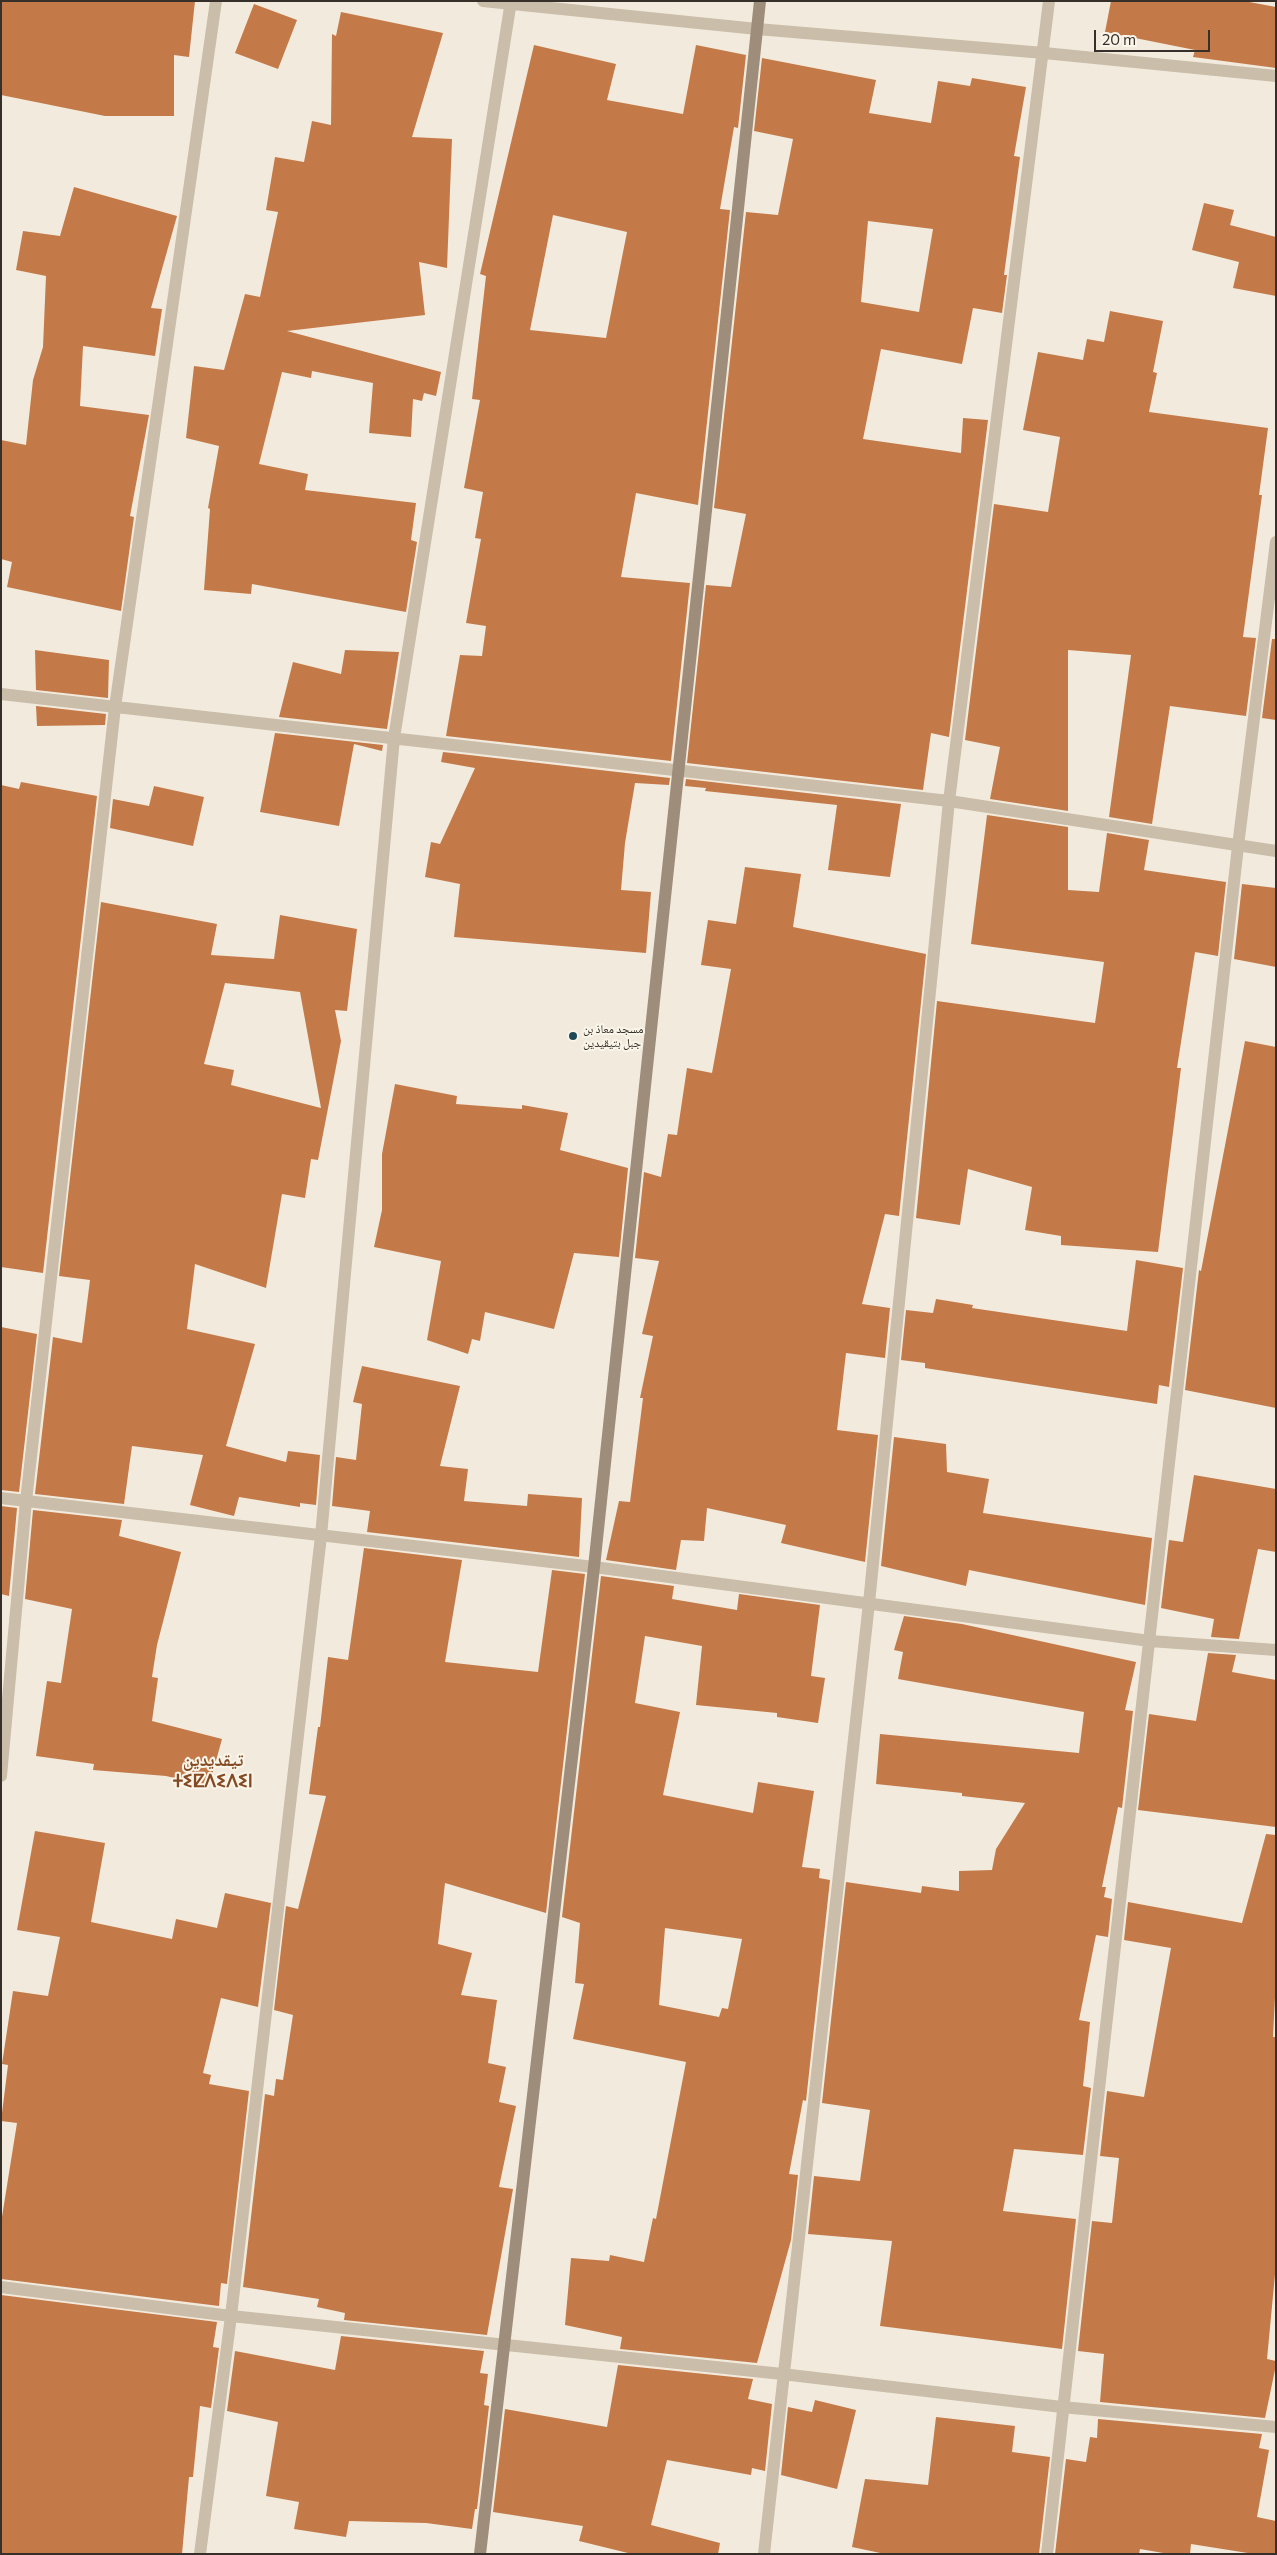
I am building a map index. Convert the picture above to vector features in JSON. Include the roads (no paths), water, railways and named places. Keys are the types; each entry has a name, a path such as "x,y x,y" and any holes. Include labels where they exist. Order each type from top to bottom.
{"street":[{"path":"1,1776 26,1501 115,706 216,1"},
{"path":"483,1 757,29 1044,53 1276,76"},
{"path":"480,2554 594,1568 760,1"},
{"path":"764,2554 782,2374 869,1603 949,801 1049,1"},
{"path":"200,2554 231,2316 321,1536 394,738 510,3"},
{"path":"1046,2554 1238,846 1276,542"},
{"path":"1,694 949,801 1276,851"},
{"path":"1,1498 594,1568 1150,1641 1276,1650"},
{"path":"1,2287 231,2316 504,2346 782,2374 1062,2407 1276,2427"}],"place":[{"name":"مسجد معاذ بن جبل بتيقيدين","path":"573,1036"}],"district":[{"name":"تيقديدين ⵜⵉⵇⴷⵉⴷⵉⵏ","path":"213,1770"}]}
